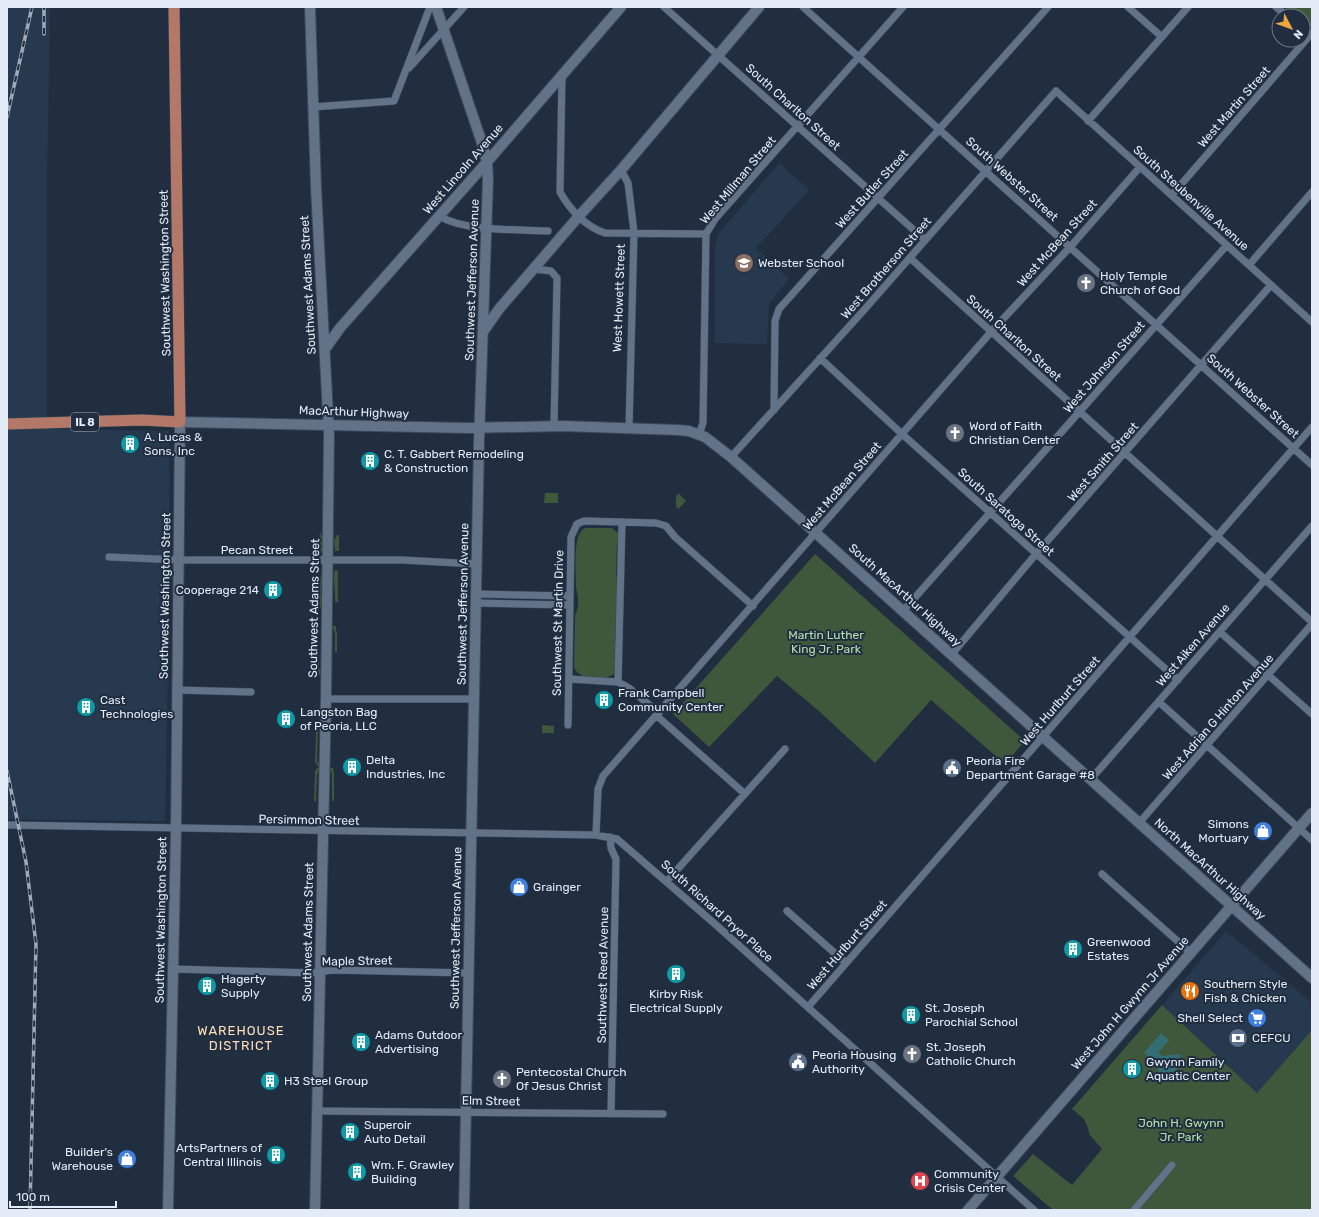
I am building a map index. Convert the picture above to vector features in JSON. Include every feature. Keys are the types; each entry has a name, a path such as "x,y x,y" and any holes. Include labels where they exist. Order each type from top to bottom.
{"main road":[{"name":"Southwest Washington Street","path":"168,1210 176,829 176,690 180,560 180,422 174,7"},
{"name":"Southwest Adams Street","path":"310,7 313,106 329,425 324,832 315,1210"},
{"name":"Southwest Jefferson Avenue","path":"436,7 487,162 487,227 479,428 470,834 469,973 464,1210"},
{"name":"West Lincoln Avenue","path":"325,349 340,328 487,162 621,7"},
{"path":"483,332 499,309 579,216 621,170 759,7"},
{"name":"MacArthur Highway","path":"7,424 142,420 479,428 554,426 684,430 699,434"},
{"name":"South MacArthur Highway","path":"699,434 731,456 1091,779"},
{"name":"North MacArthur Highway","path":"1091,779 1139,824 1312,978"},
{"name":"West John H Gwynn Jr Avenue","path":"968,1210 1312,813"}],"street":[{"path":"313,106 394,101 430,7"},
{"path":"406,71 464,7"},
{"name":"South Charlton Street","path":"664,7 880,198 925,240"},
{"name":"South Webster Street","path":"803,7 1071,246 1312,465"},
{"name":"West Millman Street","path":"699,434 703,421 706,234 715,219 903,7"},
{"name":"West Butler Street","path":"774,410 775,321 777,312 794,290 880,198 1048,7"},
{"path":"1128,7 1162,37"},
{"path":"1088,121 1188,7"},
{"name":"West Martin Street","path":"1172,195 1300,48"},
{"path":"562,74 560,192 566,204 594,230 605,233 634,232 706,234"},
{"name":"South Steubenville Avenue","path":"1056,91 1312,322"},
{"name":"West Brotherson Street","path":"731,456 910,258 1056,91"},
{"name":"West McBean Street","path":"596,835 598,789 604,776 990,332 1071,246 1140,167"},
{"name":"West Howett Street","path":"621,170 628,183 634,232 629,429"},
{"path":"1249,265 1312,192"},
{"path":"439,216 449,222 460,225 548,231"},
{"name":"West Johnson Street","path":"904,611 1227,245"},
{"name":"South Charlton Street","path":"910,258 990,332 1126,452 1312,623"},
{"path":"534,269 551,271 556,278 554,426"},
{"name":"West Smith Street","path":"952,654 1036,554 1271,285"},
{"name":"South Saratoga Street","path":"820,358 902,434 1129,638 1178,680"},
{"name":"West Hurlburt Street","path":"808,1007 1312,427"},
{"name":"Southwest St Martin Drive","path":"568,725 571,537 577,524 584,521 622,522"},
{"path":"618,682 622,522 656,523 666,526 675,537 753,606"},
{"name":"West Aiken Avenue","path":"1091,779 1312,526"},
{"name":"Pecan Street","path":"109,557 180,560 402,560 476,564"},
{"path":"476,598 570,596"},
{"path":"476,598 569,605"},
{"name":"West Adrian G Hinton Avenue","path":"1139,824 1269,675 1312,623"},
{"path":"1220,632 1312,714"},
{"path":"569,679 618,682 629,688 744,794"},
{"path":"176,690 251,692"},
{"path":"326,699 474,699"},
{"path":"1159,702 1312,840"},
{"path":"667,881 785,749"},
{"name":"Persimmon Street","path":"7,825 324,832 596,835 610,837"},
{"name":"South Richard Pryor Place","path":"610,837 621,842 667,881 1034,1210"},
{"name":"Southwest Reed Avenue","path":"610,837 611,848 616,859 611,1114"},
{"path":"1102,874 1191,953"},
{"path":"787,912 846,963"},
{"name":"Maple Street","path":"173,969 312,974 320,972 469,973"},
{"name":"Elm Street","path":"318,1111 466,1111 663,1114"},
{"path":"1134,1210 1172,1165"}],"shaded area":[{"path":"7,7 50,7 47,176 47,429 169,431 170,564 165,821 7,819"},
{"name":"Webster School","path":"779,163 809,190 756,248 789,279 769,304 767,344 715,343 715,248 718,234"},
{"path":"1226,931 1312,1003 1312,1030 1257,1093 1162,1005"},
{"path":"1161,1033 1169,1040 1158,1053 1162,1056 1180,1054 1180,1059 1178,1067 1172,1074 1159,1079 1158,1065 1144,1053"}],"green space":[{"path":"1283,7 1312,7 1312,26 1311,27 1311,8"},
{"path":"545,493 558,493 558,503 544,503"},
{"path":"678,493 686,501 678,509 676,506 676,497"},
{"path":"585,528 612,528 618,533 619,541 617,544 616,576 618,579 617,627 615,630 615,673 611,676 600,678 581,675 574,667 575,615 578,608 575,564 576,545 581,531"},
{"path":"320,532 323,539 323,552 319,552"},
{"path":"337,535 339,535 339,551 335,551 334,541"},
{"name":"Martin Luther King Jr. Park","path":"815,554 1025,741 1005,764 931,700 875,763 820,712 777,676 709,747 673,714"},
{"path":"335,570 338,571 338,602 335,602"},
{"path":"319,576 323,577 321,587 321,607 318,607"},
{"path":"332,626 336,626 336,632 337,631 337,652 335,652 335,633"},
{"path":"317,648 319,648 319,667 321,675 317,675"},
{"path":"542,725 554,726 554,733 542,733"},
{"path":"316,730 318,730 317,761 320,766 317,766 317,763 315,763"},
{"path":"317,768 320,768 317,774 316,801 314,802 315,771"},
{"path":"330,768 333,768 334,772 334,801 332,801 332,775"},
{"name":"John H. Gwynn Jr. Park","path":"1162,1005 1257,1093 1312,1030 1312,1210 1053,1210 1013,1176 1033,1154 1072,1185 1102,1149 1089,1134 1084,1119 1072,1109"}],"railway":[{"path":"7,117 32,7"},
{"path":"44,7 44,34"},
{"path":"7,771 26,862 36,944 30,1210"}],"place":[{"name":"Webster School","path":"744,263"},
{"name":"Holy Temple Church of God","path":"1086,283"},
{"name":"Word of Faith Christian Center","path":"955,433"},
{"name":"A. Lucas & Sons, Inc","path":"130,444"},
{"name":"C. T. Gabbert Remodeling & Construction","path":"370,461"},
{"name":"Cooperage 214","path":"273,590"},
{"name":"Frank Campbell Community Center","path":"604,700"},
{"name":"Cast Technologies","path":"86,707"},
{"name":"Langston Bag of Peoria, LLC","path":"286,719"},
{"name":"Delta Industries, Inc","path":"352,767"},
{"name":"Peoria Fire Department Garage #8","path":"952,768"},
{"name":"Simons Mortuary","path":"1263,831"},
{"name":"Grainger","path":"519,887"},
{"name":"Greenwood Estates","path":"1073,949"},
{"name":"Kirby Risk Electrical Supply","path":"676,974"},
{"name":"Hagerty Supply","path":"207,986"},
{"name":"Southern Style Fish & Chicken","path":"1190,991"},
{"name":"St. Joseph Parochial School","path":"911,1015"},
{"name":"Shell Select","path":"1257,1018"},
{"name":"CEFCU","path":"1238,1038"},
{"name":"Adams Outdoor Advertising","path":"361,1042"},
{"name":"St. Joseph Catholic Church","path":"912,1054"},
{"name":"Peoria Housing Authority","path":"798,1062"},
{"name":"Gwynn Family Aquatic Center","path":"1132,1069"},
{"name":"Pentecostal Church Of Jesus Christ","path":"502,1079"},
{"name":"H3 Steel Group","path":"270,1081"},
{"name":"Superoir Auto Detail","path":"350,1132"},
{"name":"ArtsPartners of Central Illinois","path":"276,1155"},
{"name":"Builder's Warehouse","path":"127,1159"},
{"name":"Wm. F. Grawley Building","path":"357,1172"},
{"name":"Community Crisis Center","path":"920,1181"}],"district":[{"name":"WAREHOUSE DISTRICT","path":"241,1038"}]}
